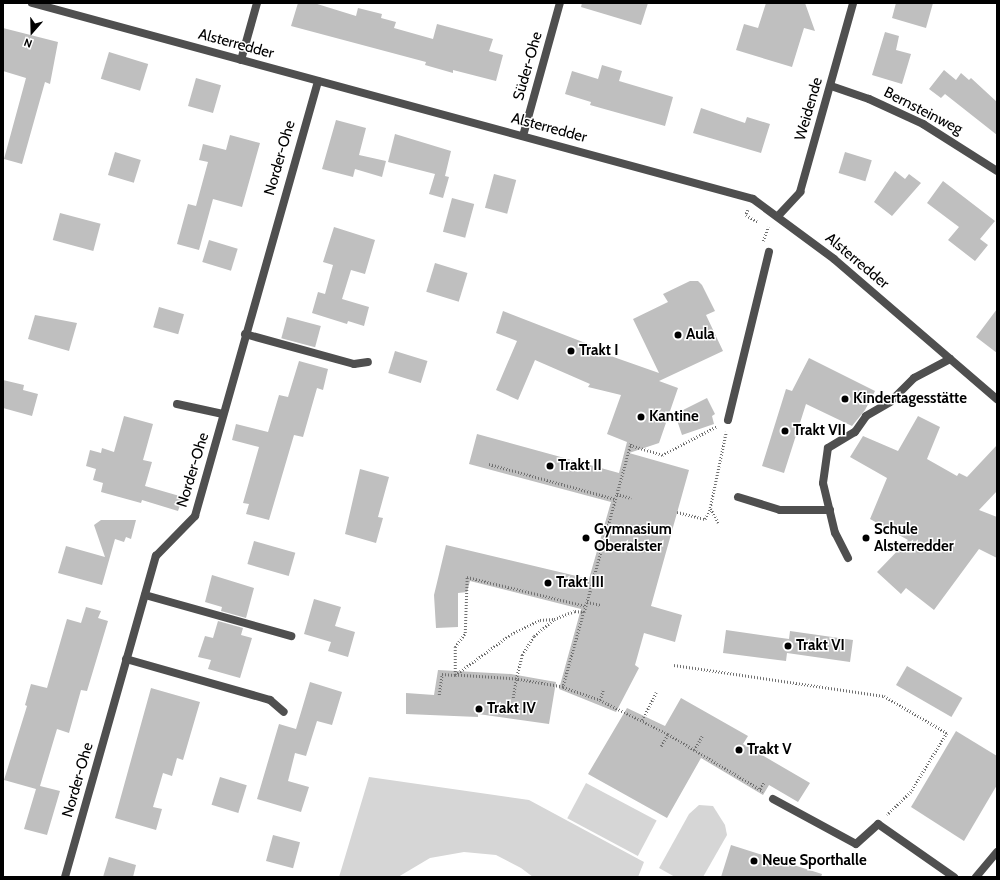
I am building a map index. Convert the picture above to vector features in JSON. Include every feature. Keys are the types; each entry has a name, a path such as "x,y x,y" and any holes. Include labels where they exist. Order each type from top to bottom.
{"street":[{"name":"Alsterredder","path":"32,3 753,199 778,216 834,259 997,399"},
{"path":"241,60 256,3"},
{"name":"Süder-Ohe","path":"523,136 560,3"},
{"name":"Weidende","path":"778,216 800,192 831,86 853,3"},
{"name":"Norder-Ohe","path":"65,877 156,556 195,516 245,334 318,81"},
{"name":"Bernsteinweg","path":"831,86 870,99 923,124 997,171"},
{"path":"728,420 768,252"},
{"path":"245,334 354,364 368,362"},
{"path":"848,558 835,533 823,483 828,448 855,432 866,416 890,402 914,378 950,359"},
{"path":"177,404 223,414"},
{"path":"738,497 780,510 830,510"},
{"path":"145,595 291,636"},
{"path":"126,659 270,700 284,712"},
{"path":"773,799 856,844 878,824 901,838 954,877"},
{"path":"976,877 997,852"}],"path":[{"path":"753,199 746,215 768,227 762,239 768,252"},
{"path":"563,687 630,444 662,455 728,420"},
{"path":"677,512 705,519 710,508 728,420"},
{"path":"489,464 615,498"},
{"path":"617,494 631,498"},
{"path":"710,508 718,522"},
{"path":"455,675 455,648 465,633 467,576 586,606"},
{"path":"587,602 601,605"},
{"path":"513,698 518,667 527,644 541,628 554,619 575,611 584,612"},
{"path":"455,675 511,634 540,620 554,619"},
{"path":"674,665 884,696 947,733 910,792 878,824"},
{"path":"439,695 442,674 516,679 563,687 600,700 642,720 760,789 773,799"},
{"path":"600,700 603,690"},
{"path":"642,720 656,692"},
{"path":"661,746 668,734"},
{"path":"694,750 702,736"},
{"path":"760,789 764,782"}],"shaded area":[{"path":"369,777 529,800 644,862 638,877 533,877 521,868 496,855 464,852 430,858 398,877 339,877"},
{"path":"586,783 657,821 638,856 567,818"},
{"path":"699,805 713,806 725,825 727,835 703,877 675,877 659,868 689,814"}],"building":[{"path":"298,3 314,3 356,16 358,8 382,14 381,18 396,22 394,28 433,39 437,24 493,39 489,51 503,55 496,81 453,70 453,73 425,65 426,62 291,26"},
{"path":"582,3 648,3 641,25 581,7"},
{"path":"766,3 805,3 815,31 804,28 792,67 736,50 744,24 758,28"},
{"path":"896,3 933,3 926,28 892,18"},
{"path":"3,28 58,42 50,84 45,82 22,164 4,159 26,78 3,71"},
{"path":"885,32 899,36 896,50 911,54 902,84 872,75"},
{"path":"109,52 148,64 140,91 101,79"},
{"path":"602,65 622,71 619,81 673,97 665,126 590,105 591,102 565,94 572,71 598,79"},
{"path":"944,70 956,80 961,73 969,80 971,78 997,102 997,135 945,94 941,98 929,89"},
{"path":"196,78 221,85 213,113 188,106"},
{"path":"701,108 745,123 747,117 770,124 761,153 693,133"},
{"path":"336,120 366,128 359,155 386,161 382,177 355,169 353,177 322,169"},
{"path":"395,134 451,151 445,176 449,177 443,198 429,194 435,174 388,162"},
{"path":"230,135 260,143 242,207 213,199 199,250 177,244 188,204 196,206 208,162 199,160 203,144 226,150"},
{"path":"115,152 141,160 134,183 108,175"},
{"path":"845,152 872,160 865,181 839,173"},
{"path":"895,171 905,179 909,174 921,183 892,216 874,202"},
{"path":"494,174 516,180 507,214 485,208"},
{"path":"943,181 995,221 980,239 988,245 975,261 948,240 959,227 927,203"},
{"path":"452,198 474,204 465,238 443,232"},
{"path":"60,213 101,224 93,251 53,240"},
{"path":"334,227 375,240 365,274 351,270 342,299 369,307 364,326 348,321 347,324 312,313 318,292 325,294 333,265 323,262"},
{"path":"209,240 238,249 231,271 202,262"},
{"path":"435,263 468,273 459,302 426,292"},
{"path":"690,281 698,281 702,285 715,311 706,315 723,351 659,381 678,388 659,443 629,453 689,470 651,606 682,615 675,642 644,633 635,665 639,668 616,712 559,689 581,609 470,581 467,592 458,593 458,627 436,628 434,595 446,545 589,579 611,502 469,464 477,434 619,473 627,442 607,434 621,395 588,387 590,384 535,360 518,400 496,390 517,341 496,333 503,311 606,351 605,354 659,373 633,319 668,302 663,294"},
{"path":"159,307 184,314 178,334 153,327"},
{"path":"997,309 997,353 976,337"},
{"path":"35,315 77,323 69,351 28,339"},
{"path":"287,317 321,326 315,347 281,338"},
{"path":"395,351 428,361 421,383 388,373"},
{"path":"809,358 875,391 865,410 852,426 806,404 784,473 762,466 786,389 792,391"},
{"path":"299,361 328,369 323,390 317,388 303,437 294,435 269,520 246,514 249,504 243,503 259,447 232,440 236,424 268,432 279,395 288,397"},
{"path":"3,380 24,385 23,390 38,394 32,416 3,408"},
{"path":"707,398 715,414 712,416 714,424 682,435 675,414"},
{"path":"124,416 153,424 143,460 152,462 145,486 183,497 178,511 142,500 141,503 101,492 103,483 93,480 96,469 86,466 90,450 101,453 102,448 114,452"},
{"path":"918,416 940,427 927,459 957,476 959,473 967,477 997,445 997,491 979,510 997,517 997,558 979,549 934,610 906,588 901,594 877,572 908,540 870,519 887,478 850,457 863,436 898,451"},
{"path":"360,469 389,477 378,517 383,518 376,543 345,534"},
{"path":"101,520 136,520 131,539 126,537 124,542 115,539 102,585 58,573 66,546 105,557 94,525"},
{"path":"254,541 295,553 289,576 247,564"},
{"path":"212,575 254,588 246,618 221,611 222,607 205,602"},
{"path":"314,599 341,607 335,626 355,632 348,657 328,651 331,642 304,634"},
{"path":"86,607 101,611 98,618 108,621 87,691 81,690 69,733 57,729 40,786 60,791 47,835 24,829 36,789 4,780 27,706 25,705 31,684 47,688 67,619 81,623"},
{"path":"218,621 243,628 241,635 252,638 240,678 208,669 211,660 198,657 205,636 213,638"},
{"name":"Trakt VI","path":"726,630 789,639 790,631 853,640 850,662 787,653 786,661 723,653"},
{"path":"907,666 962,698 951,717 896,685"},
{"path":"438,670 511,674 556,682 549,724 478,714 478,717 406,714 406,693 434,695"},
{"path":"310,682 342,692 332,725 317,721 306,756 295,753 288,781 309,787 301,812 257,799 279,724 296,729"},
{"path":"151,688 200,702 183,760 177,758 172,776 163,773 153,807 162,809 156,830 115,818"},
{"path":"681,698 748,736 743,744 810,783 798,802 769,785 763,795 701,758 667,818 588,774 627,708 665,726"},
{"path":"956,731 997,756 997,785 964,841 911,807"},
{"path":"220,777 247,785 238,813 212,805"},
{"path":"273,835 300,842 293,868 266,861"},
{"name":"Neue Sporthalle","path":"731,845 822,874 821,877 721,877"},
{"path":"109,857 136,865 133,877 103,877"}],"place":[{"name":"Aula","path":"678,335"},
{"name":"Trakt I","path":"571,351"},
{"name":"Kindertagesstätte","path":"845,399"},
{"name":"Kantine","path":"641,417"},
{"name":"Trakt VII","path":"785,431"},
{"name":"Trakt II","path":"550,466"},
{"name":"Gymnasium Oberalster","path":"586,538"},
{"name":"Schule Alsterredder","path":"866,538"},
{"name":"Trakt III","path":"548,583"},
{"name":"Trakt VI","path":"788,646"},
{"name":"Trakt IV","path":"479,709"},
{"name":"Trakt V","path":"739,750"},
{"name":"Neue Sporthalle","path":"754,861"}]}
